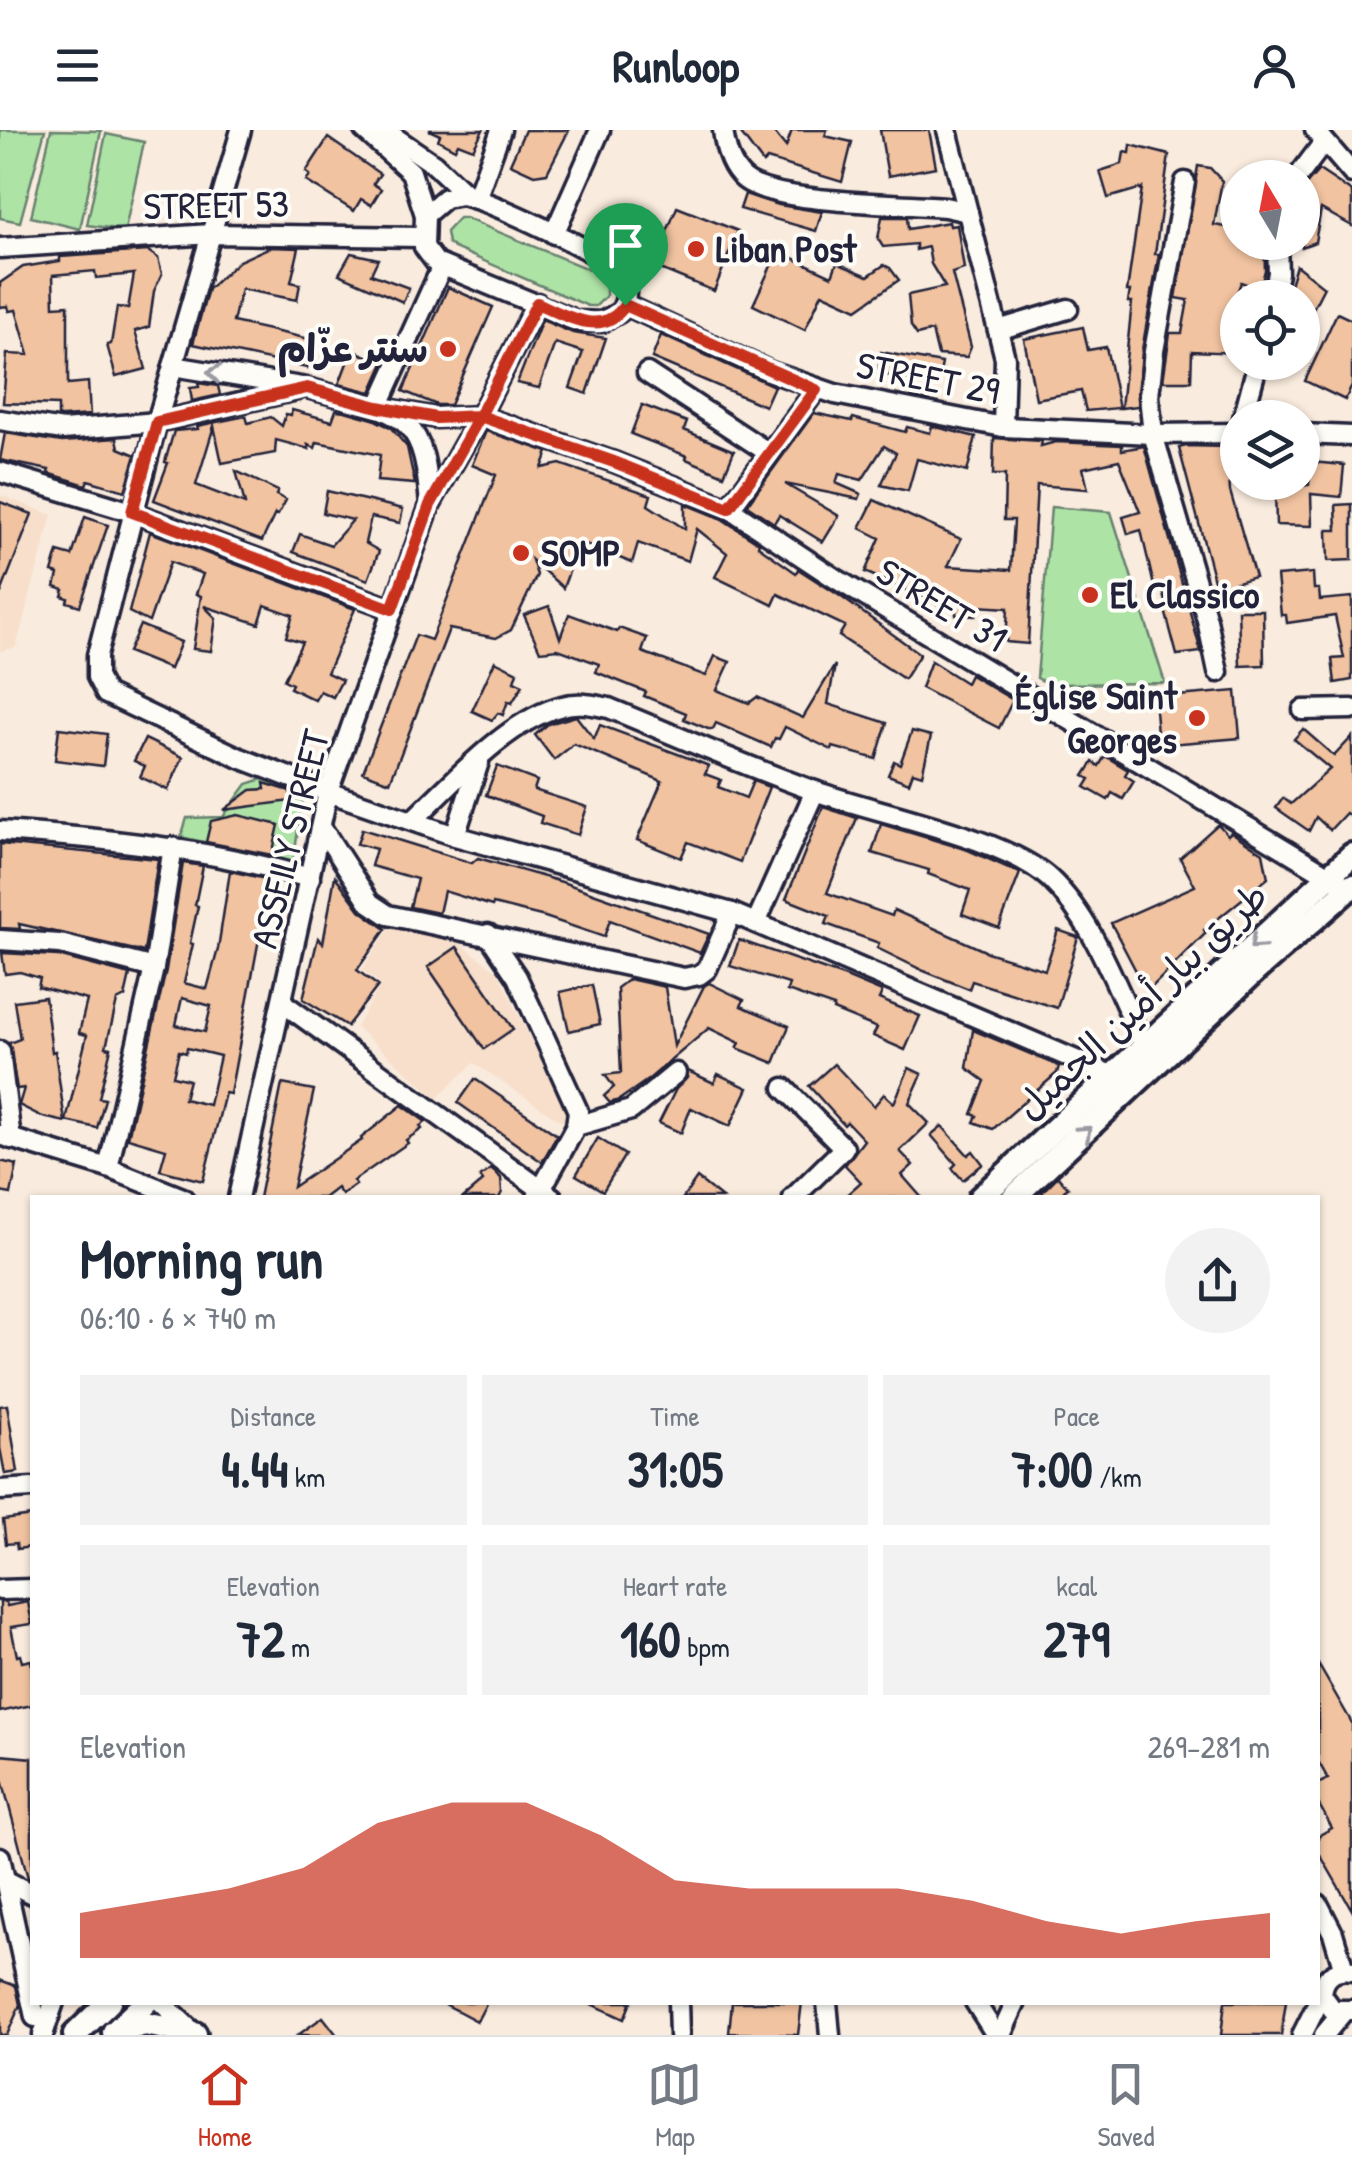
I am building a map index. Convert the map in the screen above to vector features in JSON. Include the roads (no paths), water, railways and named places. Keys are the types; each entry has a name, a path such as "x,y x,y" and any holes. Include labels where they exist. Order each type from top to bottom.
{"main road":[{"name":"طريق بيار أمين الجميل","path":"983,1195 1352,855"},
{"name":"طريق بيار أمين الجميل","path":"1016,1195 1256,970 1351,888"},
{"path":"76,2035 106,2005"},
{"path":"113,2034 159,2005"},
{"path":"113,2034 145,2024 196,2035"}],"street":[{"path":"241,130 132,512 96,655 97,677 106,694 240,758 328,792 455,836 756,923 1111,1076"},
{"path":"364,130 411,172 424,216 422,237 428,256 442,266 590,323 616,316 625,305 626,288 620,273 601,258 472,198 434,164 384,130"},
{"path":"472,198 501,130"},
{"path":"554,234 600,130"},
{"path":"723,130 733,166 748,182 766,190 799,198 945,207 968,212"},
{"path":"947,130 1004,358 1003,427"},
{"path":"1307,160 1320,136 1352,173"},
{"path":"1185,182 1149,396 1153,434 1207,620 1218,672"},
{"path":"424,216 445,198 472,198"},
{"name":"STREET 53","path":"4,252 211,234 422,237"},
{"path":"430,505 418,444 407,425 378,407 442,266"},
{"name":"ASSEILY STREET","path":"239,1195 328,792 430,505 537,303"},
{"name":"STREET 29","path":"625,305 816,390 1003,427 1220,433"},
{"path":"998,330 1068,309"},
{"name":"STREET 31","path":"173,366 307,388 436,418 480,416 614,462 729,508 833,577 1351,888"},
{"path":"647,373 768,453"},
{"path":"0,420 62,430 157,422 307,388"},
{"path":"729,508 816,390"},
{"path":"1320,435 1352,436"},
{"path":"0,472 132,512 392,609"},
{"path":"413,820 481,757 534,716 565,704 609,708 814,791 998,849 1050,879 1085,924 1144,1045"},
{"path":"1303,710 1352,709"},
{"path":"455,836 481,757"},
{"path":"756,923 814,791"},
{"path":"322,827 378,910 407,922 488,934 692,977 707,970 732,914"},
{"path":"0,830 173,846 245,859 310,878"},
{"path":"108,1168 154,968 173,846"},
{"path":"283,1003 544,1195 576,1126 576,1106 518,977 488,934"},
{"path":"0,940 60,944 154,968"},
{"path":"0,1051 6,1137 108,1168 176,1195"},
{"path":"576,1126 631,1110 676,1073"},
{"path":"784,1088 844,1148 796,1195"},
{"path":"0,1490 30,1488"},
{"path":"0,1590 30,1589"},
{"path":"0,1856 30,1999"},
{"path":"5,1880 30,1893"},
{"path":"1320,1908 1348,1971 1327,1977 1320,1999"},
{"path":"1322,1995 1333,2010 1347,2011"},
{"path":"44,2035 53,2005"},
{"path":"162,2005 196,2035"},
{"path":"678,2005 679,2035"},
{"path":"827,2005 830,2035"},
{"path":"977,2005 998,2035 1014,2005"},
{"path":"1302,2035 1317,2005"},
{"path":"1324,2035 1347,2011"}],"place":[{"name":"Liban Post","path":"696,249"},
{"name":"سنتر عزّام","path":"448,349"},
{"name":"SOMP","path":"521,553"},
{"name":"El Classico","path":"1090,595"},
{"name":"Église Saint Georges","path":"1197,718"}]}
